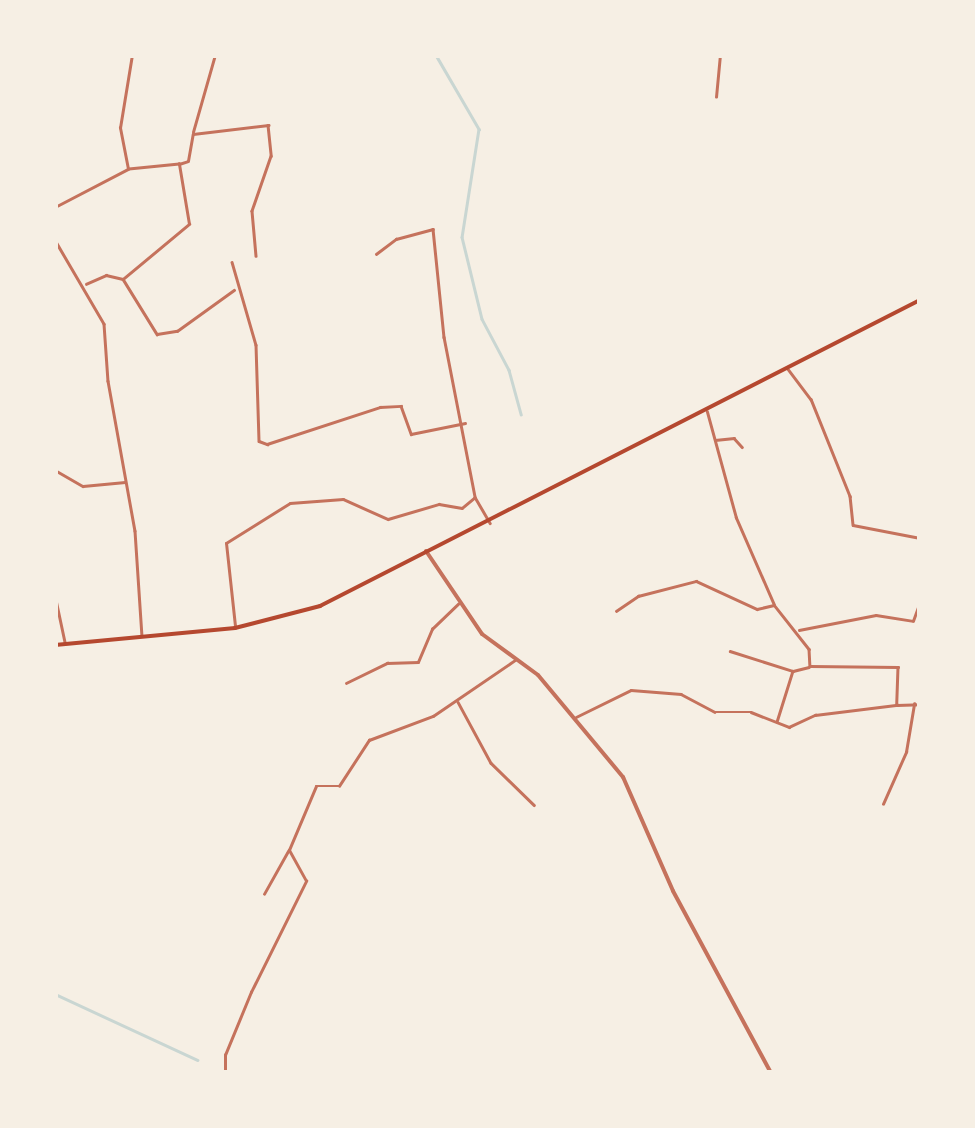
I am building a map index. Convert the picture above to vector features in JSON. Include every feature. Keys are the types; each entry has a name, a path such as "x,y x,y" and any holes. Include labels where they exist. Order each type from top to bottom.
{"main road":[{"path":"55,645 236,628 320,606 490,523 920,300"}],"street":[{"path":"128,169 120,128 132,55"},
{"path":"55,206 128,169 188,162 196,106 215,55"},
{"path":"716,97 720,55"},
{"path":"193,134 268,125 272,156 252,211 256,256"},
{"path":"123,279 189,224 179,164"},
{"path":"376,254 396,238 433,228 444,337 465,422 475,497 490,523"},
{"path":"55,240 86,284 104,324 127,482 142,637"},
{"path":"232,262 235,290 256,345 259,440 267,444 380,407 400,406 410,434 465,422"},
{"path":"86,284 106,275 123,279 157,334 206,315 235,290"},
{"path":"788,369 811,399 850,496 853,525 920,538"},
{"path":"707,412 736,518 774,605 798,630 810,666"},
{"path":"714,440 734,438 742,447"},
{"path":"55,470 83,486 127,482"},
{"path":"236,628 226,543 290,503 342,499 388,519 439,504 462,508 475,497"},
{"path":"426,551 458,604 574,718 623,777 673,891 771,1073"},
{"path":"616,611 638,596 696,581 757,609 774,605"},
{"path":"55,594 66,644"},
{"path":"798,630 842,618 913,621 920,602"},
{"path":"346,683 387,663 418,662 432,630 458,604"},
{"path":"730,651 793,671 810,666 898,668 897,705"},
{"path":"264,894 290,850 316,786 339,786 370,740 457,700 516,659"},
{"path":"777,724 793,671"},
{"path":"574,718 630,690 681,694 715,712 751,712 795,727 815,715 917,703 906,752 883,804"},
{"path":"457,700 490,763 534,804"},
{"path":"225,1073 225,1055 251,992 308,876 290,850"}],"waterway":[{"path":"436,55 479,129 462,237 482,319 509,370 521,414"},
{"path":"55,994 198,1060"}]}
